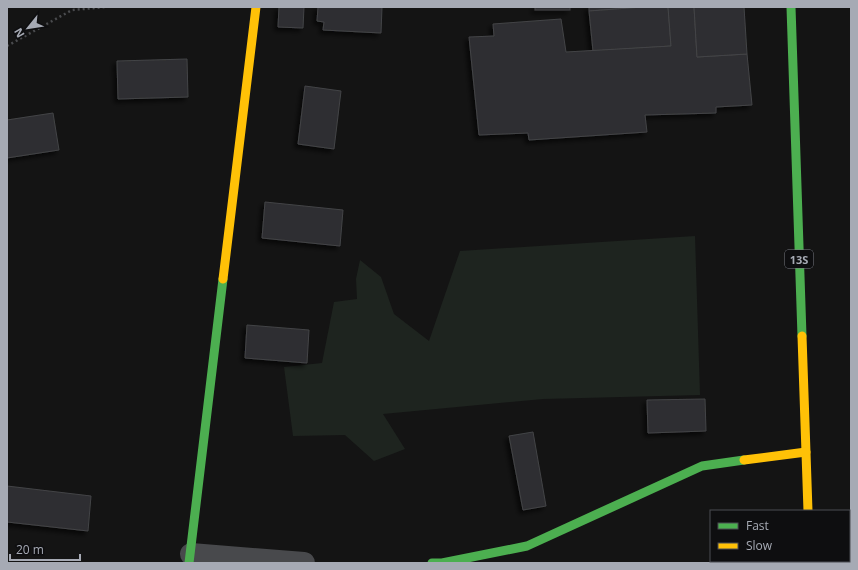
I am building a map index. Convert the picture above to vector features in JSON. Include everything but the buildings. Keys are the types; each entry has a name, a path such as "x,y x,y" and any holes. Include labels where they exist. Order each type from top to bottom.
{"main road":[{"path":"190,558 256,7"},
{"name":"13S","path":"791,7 808,510"},
{"path":"432,563 442,563 527,546 702,466 806,452"}],"street":[{"path":"190,558 304,563"}],"path":[{"path":"7,46 72,10 106,7"}],"shaded area":[{"path":"695,236 700,395 543,399 383,414 405,449 374,461 345,435 293,436 284,367 322,363 334,302 357,299 356,279 360,260 381,277 394,314 429,341 460,251"}],"traffic: fast":[{"path":"791,7 802,336"},
{"path":"189,563 223,279"},
{"path":"432,563 442,563 527,546 702,466 744,460"}],"traffic: slow":[{"path":"223,279 256,7"},
{"path":"802,336 808,510"},
{"path":"744,460 806,452"}]}
